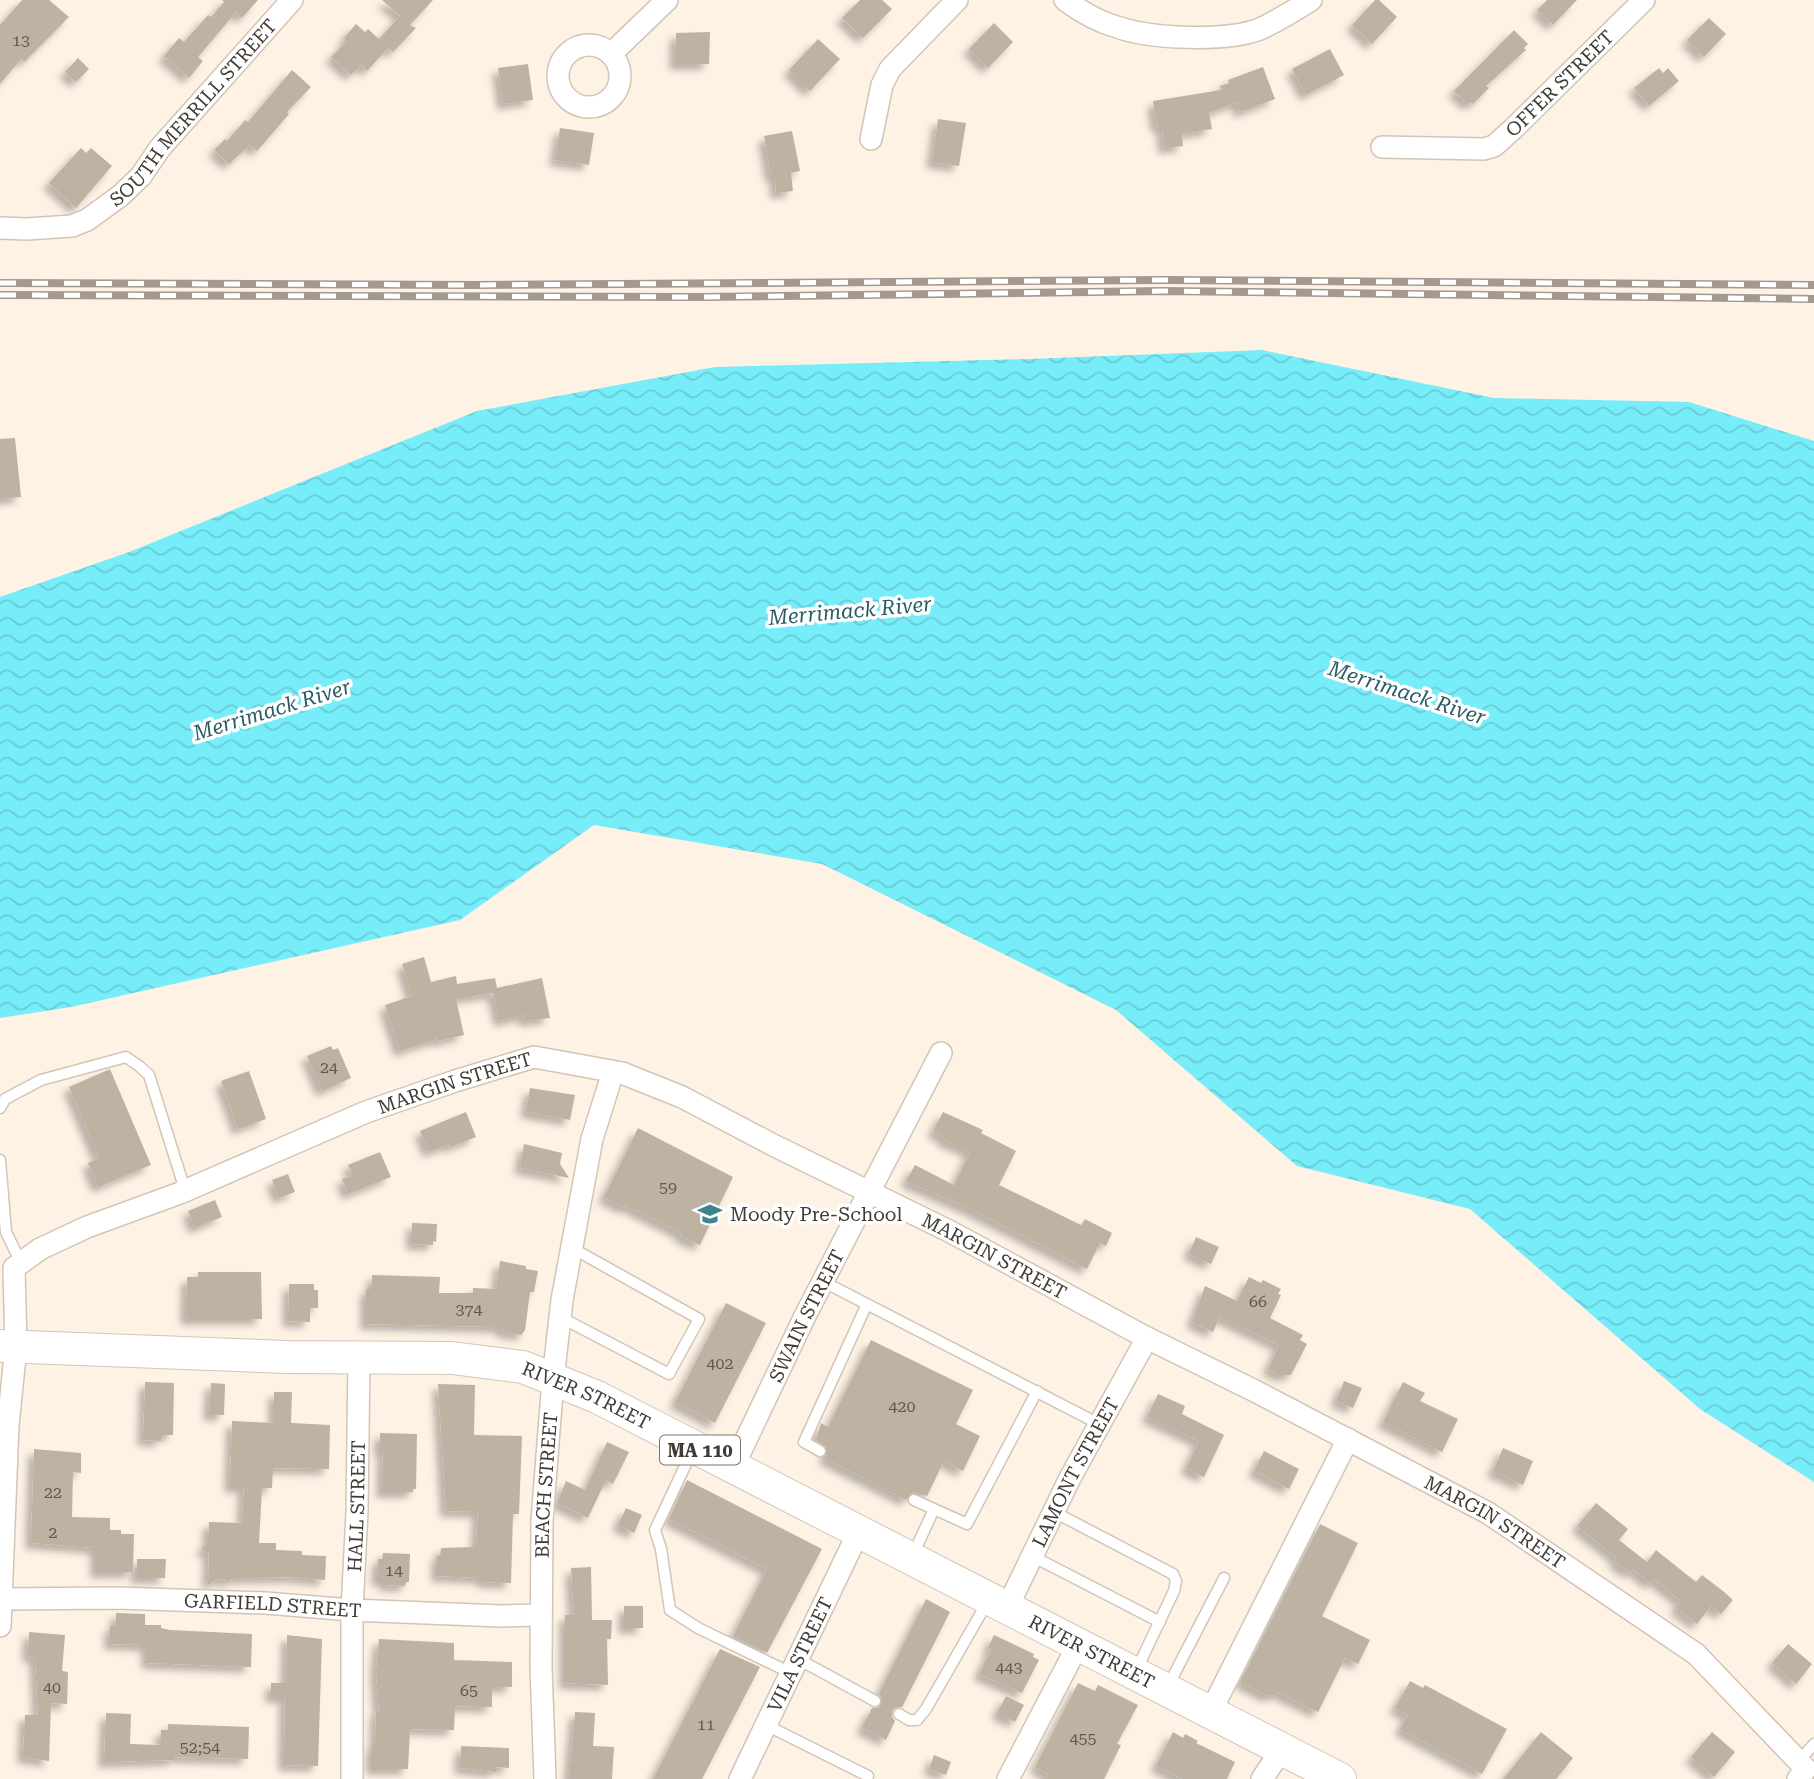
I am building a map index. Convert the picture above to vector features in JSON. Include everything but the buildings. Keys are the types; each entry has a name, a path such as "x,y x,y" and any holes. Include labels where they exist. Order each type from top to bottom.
{"main road":[{"name":"RIVER STREET","path":"8,1347 452,1358 523,1367 597,1397 1340,1779"}],"street":[{"name":"SOUTH MERRILL STREET","path":"0,228 72,226 87,220 120,196 141,176 160,148 292,0"},
{"path":"611,54 667,0"},
{"path":"872,139 882,85 890,69 957,0"},
{"path":"1065,0 1077,9 1117,28 1166,36 1221,37 1258,29 1311,0"},
{"name":"OFFER STREET","path":"1382,147 1484,149 1494,146 1644,0"},
{"name":"SWAIN STREET","path":"733,1467 805,1316 941,1053"},
{"name":"MARGIN STREET","path":"21,1262 40,1249 87,1227 186,1190 366,1112 454,1081 534,1057 614,1072 682,1097 949,1231 1147,1338 1488,1513 1696,1654 1804,1771"},
{"name":"BEACH STREET","path":"545,1779 540,1615 542,1521 560,1317 592,1139 614,1072"},
{"path":"0,1626 3,1599 8,1347 14,1268 21,1262"},
{"name":"LAMONT STREET","path":"998,1603 1032,1556 1099,1424 1147,1338"},
{"name":"HALL STREET","path":"352,1779 352,1610 357,1512 359,1357"},
{"path":"1210,1711 1348,1439"},
{"name":"VILA STREET","path":"740,1779 859,1531"},
{"name":"GARFIELD STREET","path":"3,1599 117,1598 265,1602 352,1610 540,1615"},
{"path":"1008,1779 1078,1645"},
{"path":"1262,1779 1282,1749"}],"lane":[{"path":"0,1108 5,1099 41,1080 126,1057 149,1075 186,1190"},
{"path":"0,1160 6,1232 21,1262"},
{"path":"560,1317 669,1374 699,1319 572,1248"},
{"path":"824,1282 1099,1424"},
{"path":"820,1451 804,1442 867,1304"},
{"path":"914,1500 967,1524 1037,1391"},
{"path":"694,1447 655,1530 661,1549 670,1610 698,1628 875,1701"},
{"path":"912,1558 934,1509"},
{"path":"1054,1512 1173,1574 1176,1581 1174,1591 1135,1673"},
{"path":"1032,1556 1160,1622"},
{"path":"1167,1689 1224,1578"},
{"path":"899,1714 909,1720 917,1720 998,1603"},
{"path":"766,1725 867,1776"},
{"path":"1804,1771 1814,1744"}],"water":[{"name":"Merrimack River","path":"1262,350 1494,398 1689,402 1814,441 1814,1482 1700,1409 1470,1209 1297,1166 1116,1010 822,864 594,825 460,920 71,1007 0,1018 0,597 129,552 477,411 715,367"}],"railway":[{"path":"0,283 475,285 1163,280 1814,285"},
{"path":"0,295 702,297 1163,291 1814,299"}],"place":[{"name":"Moody Pre-School","path":"710,1214"}]}
